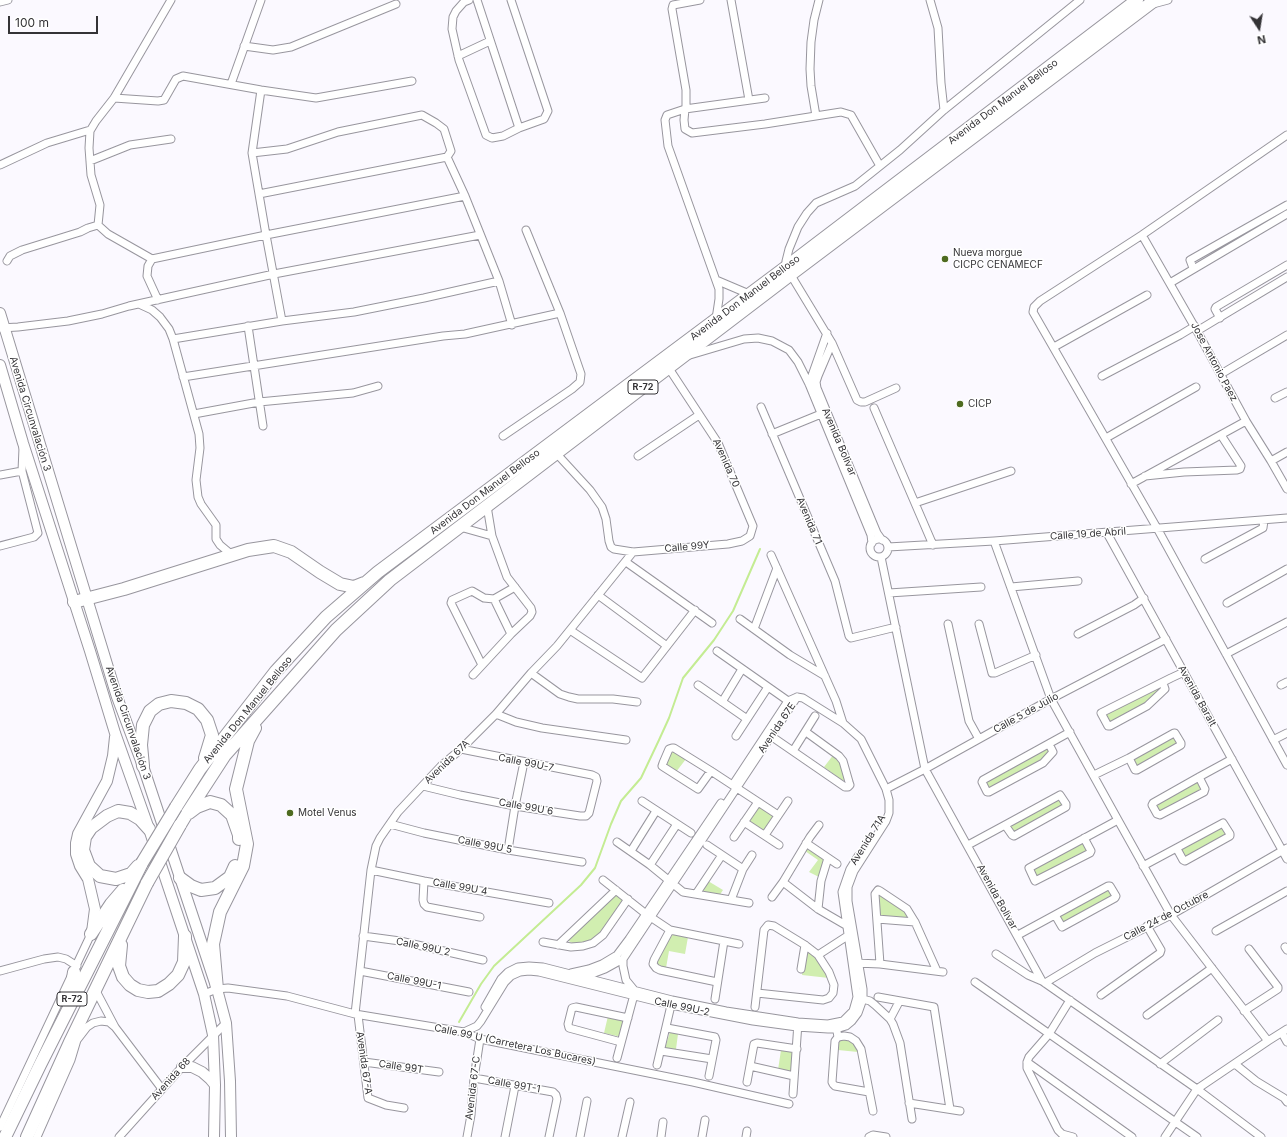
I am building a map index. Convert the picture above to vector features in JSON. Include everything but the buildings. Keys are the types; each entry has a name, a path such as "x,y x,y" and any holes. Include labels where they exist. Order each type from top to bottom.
{"main road":[{"name":"Avenida Don Manuel Belloso","path":"27,1137 71,1048 95,988 147,883 183,820 225,755 336,630 390,580 682,357 788,271 1147,2"},
{"name":"Avenida Don Manuel Belloso","path":"5,1137 142,863 200,769 276,671 326,617 383,568 749,294 788,271"},
{"name":"Avenida Circunvalación 3","path":"0,313 2,328 32,420 117,697 143,766 217,989 226,1023 230,1081 231,1137"},
{"name":"Avenida Circunvalación 3","path":"0,365 17,424 115,733 204,994 213,1035 215,1085 214,1137"},
{"path":"17,424 32,420"},
{"path":"74,602 124,589 248,550 274,546 291,552 340,584 354,587 365,583"},
{"path":"143,766 141,745 143,725 150,711 159,704 171,701 186,703 198,709 207,720 212,735 208,750 200,769"},
{"path":"217,989 213,944 220,912 244,866 247,844 236,789 248,741 267,708"},
{"path":"91,934 95,909 88,879 80,866 76,854 76,843 78,834 107,781 113,756 115,733"},
{"path":"180,878 191,886 201,890 215,888 230,877 239,858 239,835 232,815 221,805 210,802 197,807 183,820"},
{"path":"142,863 131,874 116,879 100,876 88,866 83,850 85,837 91,828 107,816 118,811 130,813 140,819 149,829"},
{"name":"R-72","path":"91,934 111,904 136,876"},
{"path":"123,933 119,966 123,977 138,990 148,992 158,990 169,984 178,975 184,962 185,936"},
{"name":"R-72","path":"68,1009 75,969"},
{"path":"16,1094 31,1071 40,1065"},
{"path":"182,1067 192,1067 202,1072 215,1085"}],"street":[{"path":"0,2 8,0"},
{"path":"98,225 100,205 91,175 89,148 90,130 114,98 171,0"},
{"path":"230,84 261,0"},
{"path":"469,0 464,2 456,11 453,17 452,28 458,56 486,134 492,138 503,136 519,128 544,119 548,110 511,0"},
{"path":"477,0 519,128"},
{"path":"700,0 673,5 672,10 686,90 685,130 692,133 841,112 851,114 880,166"},
{"path":"731,0 750,100"},
{"path":"816,116 810,69 814,20 819,0"},
{"path":"930,0 938,28 944,110"},
{"path":"896,388 865,402 857,400 827,333 788,271 787,256 798,227 816,203 855,186 900,150 944,110 1080,0"},
{"path":"1147,2 1168,0"},
{"path":"244,46 273,50 291,47 396,4"},
{"path":"458,56 490,40"},
{"path":"114,98 158,101 164,100 176,79 183,76 316,98 412,81"},
{"path":"261,90 252,153 258,194 282,321"},
{"path":"716,320 719,299 716,280 668,146 666,117 667,114 685,109 765,98"},
{"path":"252,153 287,149 338,132 422,116 436,122 444,129 451,151 447,157 258,194"},
{"path":"0,164 47,143 90,130"},
{"path":"1287,134 1142,235 1040,301 1034,307 1033,312 1157,528 1287,765"},
{"path":"90,161 130,145 171,139"},
{"path":"447,157 465,196 499,280 512,324"},
{"path":"98,225 108,234 152,259 465,196"},
{"path":"1193,268 1190,260 1287,205"},
{"path":"1170,283 1193,268 1287,214"},
{"path":"7,261 13,254 22,250 98,225"},
{"path":"503,436 572,389 580,382 581,374 560,313 526,230"},
{"path":"2,328 68,321 274,274 480,235"},
{"name":"Jose Antonio Paez","path":"1142,235 1196,328 1246,421 1287,489"},
{"path":"152,259 148,266 147,276 158,300"},
{"path":"1220,318 1215,309 1216,307 1287,265"},
{"path":"1102,376 1180,335 1220,318 1287,277"},
{"path":"173,339 248,326 354,312 424,298 499,280"},
{"path":"716,280 749,294"},
{"path":"1054,347 1147,295"},
{"path":"139,304 152,310 160,317 173,339 199,434 200,448 196,480 198,497 201,504 216,525 216,539 220,545 232,555"},
{"path":"183,377 443,336 465,334 560,313"},
{"path":"248,326 263,426"},
{"path":"809,384 827,333"},
{"path":"1221,374 1287,335"},
{"path":"682,357 744,339 758,338 772,341 788,350 798,362 809,384 871,535 872,543 870,550 876,557 881,557 886,554 888,547 886,543 882,540 876,540 872,543"},
{"name":"Avenida Bolivar","path":"832,343 816,382 817,388 877,533 882,540"},
{"name":"Avenida 70","path":"668,367 718,442 753,526 750,536 742,541"},
{"path":"194,414 259,402 353,393 378,386"},
{"path":"1106,438 1196,387"},
{"path":"1275,398 1287,392"},
{"name":"Avenida 71","path":"760,407 835,581 850,638 896,627"},
{"path":"874,408 933,545"},
{"path":"772,434 821,414"},
{"path":"638,456 700,415"},
{"path":"1131,484 1246,421"},
{"path":"1145,476 1240,469 1241,466 1221,435"},
{"path":"0,546 34,537 38,533 22,471 23,443"},
{"path":"1271,461 1287,452"},
{"name":"Calle 99Y","path":"556,453 590,490 602,507 606,519 609,541 611,547 614,549 633,552 728,544 742,541"},
{"path":"0,475 22,471"},
{"path":"915,503 1011,471"},
{"path":"473,675 530,616 532,612 531,608 507,577 492,536 487,506"},
{"name":"Calle 19 de Abril","path":"888,547 994,542 1287,518"},
{"path":"1205,559 1263,528 1264,520"},
{"path":"460,527 492,536"},
{"name":"Avenida Baralt","path":"1107,533 1232,759 1285,850 1287,859"},
{"path":"994,542 1051,698 1143,866 1171,915 1244,1012 1268,1041"},
{"name":"Avenida 67A","path":"356,1014 363,936 371,870 376,846 398,812 441,766 461,749 496,714 531,673 557,646 633,552"},
{"path":"772,555 836,702 843,723 861,739 886,789"},
{"name":"Avenida Bolivar","path":"881,557 925,769 1044,982 1196,1089 1261,1137"},
{"path":"626,562 712,623"},
{"path":"754,629 777,568"},
{"path":"1227,603 1287,569"},
{"path":"1011,587 1078,581"},
{"path":"482,665 451,603 452,600 472,591 484,598 494,599 515,587"},
{"path":"889,593 981,587"},
{"path":"598,595 667,646"},
{"path":"1078,634 1134,605 1144,598"},
{"path":"494,599 511,634"},
{"path":"570,630 642,678 695,610"},
{"path":"740,619 790,655 825,676"},
{"path":"1226,654 1287,622"},
{"path":"948,624 969,721 979,739"},
{"path":"979,624 992,673 1036,655"},
{"name":"Calle 5 de Julio","path":"886,789 925,769 1051,698 1166,639"},
{"path":"717,651 790,703"},
{"path":"722,702 742,669"},
{"path":"1162,682 1165,689 1147,706 1108,726 1101,713 1162,682 1184,672"},
{"path":"531,673 560,694 569,697 578,699 613,699 637,702"},
{"path":"698,685 747,719"},
{"path":"736,736 768,687"},
{"name":"Avenida 67E","path":"570,976 590,970 617,955 671,882 790,703 797,697 803,698 843,723"},
{"path":"496,714 516,722 542,728 626,740"},
{"path":"793,751 815,716"},
{"path":"768,735 845,787 848,787 850,785 843,761 839,756 806,732"},
{"path":"1049,744 1053,752 1044,762 987,792 982,782 983,780 1070,732"},
{"path":"1094,776 1174,733 1181,743 1181,745 1137,770 1135,770 1129,758"},
{"path":"1273,740 1287,733"},
{"path":"712,772 698,789 662,766 669,749 672,748 712,772 778,815"},
{"name":"Calle 99U-7","path":"461,749 592,775"},
{"path":"1199,777 1205,788 1204,792 1160,815 1157,814 1152,804 1153,803 1199,777 1232,759"},
{"path":"508,850 524,762"},
{"name":"Calle 99U 6","path":"423,786 515,806 586,816 592,806 597,781 596,777 592,775"},
{"name":"Avenida 71A","path":"860,998 850,930 848,887 854,871 886,821 889,813 889,800 886,789"},
{"path":"968,845 1060,795 1066,804 1066,807 1014,836 1006,825"},
{"path":"642,801 690,833"},
{"path":"765,835 788,801"},
{"path":"734,837 758,802"},
{"path":"631,851 656,811"},
{"path":"1084,838 1091,851 1090,853 1035,881 1029,868 1084,838 1118,820"},
{"path":"744,822 779,845"},
{"path":"1143,866 1223,823 1230,834 1230,836 1184,861 1177,849"},
{"name":"Calle 99U 5","path":"390,824 424,833 508,850 582,862"},
{"path":"650,865 677,824"},
{"path":"772,897 819,825"},
{"path":"617,842 650,865 683,892 750,903"},
{"path":"806,843 837,864"},
{"path":"707,845 743,869"},
{"name":"Calle 24 de Octubre","path":"1044,982 1095,953 1171,915 1285,850"},
{"path":"696,894 722,855"},
{"path":"731,900 743,869 752,855"},
{"path":"818,909 821,881 828,858"},
{"name":"Calle 99U 4","path":"371,870 549,903"},
{"path":"424,880 423,900 427,907 480,917"},
{"path":"603,880 670,930 739,944"},
{"path":"783,882 818,909 850,930 818,955"},
{"path":"1018,935 1108,886 1110,886 1116,896 1115,898 1063,927 1055,915"},
{"path":"558,945 616,890"},
{"path":"856,963 880,964 940,971 916,922 904,906 878,890 875,894 880,964"},
{"path":"1216,931 1287,891"},
{"path":"543,942 571,947 593,943 603,935 628,899"},
{"name":"Avenida 67E","path":"584,977 605,969 623,959 648,915"},
{"path":"877,919 916,922"},
{"path":"755,1007 764,930 768,925 774,926 818,955 832,978 834,985 833,993 829,998 823,1000 757,993"},
{"path":"1101,995 1160,952 1161,950 1147,926"},
{"path":"670,930 654,960 653,964 656,968 718,982"},
{"name":"R-72","path":"0,1127 91,934"},
{"name":"Calle 99U 2","path":"363,936 400,941 483,960"},
{"path":"715,999 724,941"},
{"path":"800,969 805,945"},
{"path":"1244,1012 1278,989 1249,949"},
{"path":"996,954 1028,975 1044,982"},
{"path":"0,971 44,959 58,957 66,959 75,969"},
{"path":"617,1058 634,994 626,980 623,959"},
{"name":"Calle 99U-2","path":"464,1032 477,1026 482,1021 505,982 519,970 529,966 543,967 634,994 746,1020 798,1025 836,1026 852,1021 858,1013 860,998"},
{"path":"1147,1014 1212,968"},
{"name":"Calle 99U-1","path":"360,971 469,992"},
{"name":"Calle 99U-2","path":"570,976 584,977 634,994"},
{"path":"975,982 1197,1137"},
{"path":"95,988 115,1027 162,1089"},
{"name":"Calle 99 U (Carretera Los Bucares)","path":"217,989 228,988 287,996 356,1014 464,1032 480,1039 693,1082 789,1104"},
{"path":"204,994 217,989"},
{"path":"878,997 899,1002 931,1005 935,1009 950,1109"},
{"path":"860,998 875,1005 890,1019 900,1043 912,1119"},
{"path":"1070,1000 1049,1034 1029,1057 1027,1068 1058,1130 1062,1134 1073,1137"},
{"path":"890,1019 899,1002"},
{"path":"658,1065 667,1028 671,1003"},
{"path":"622,1042 569,1028 568,1024 572,1008 576,1007 628,1018"},
{"name":"Avenida 67-A","path":"356,1014 368,1098 386,1105 404,1108"},
{"path":"1160,1064 1218,1020"},
{"path":"37,1137 71,1048 87,1027 93,1023 101,1021 109,1022 115,1027"},
{"name":"Avenida 68","path":"119,1137 182,1067 226,1023"},
{"path":"793,1094 798,1025"},
{"path":"836,1026 838,1037 835,1041 832,1082 835,1086 869,1092"},
{"path":"667,1028 716,1038 709,1076"},
{"path":"1165,1137 1196,1089 1284,1031 1287,1042"},
{"path":"838,1037 850,1037 856,1041 861,1049 872,1112"},
{"name":"Avenida 67-C","path":"467,1137 471,1116 474,1078 480,1039"},
{"path":"747,1082 753,1047 757,1044 797,1049"},
{"path":"661,1051 712,1059"},
{"name":"Calle 99T","path":"364,1062 439,1072"},
{"path":"1027,1062 1132,1137"},
{"path":"1235,1064 1256,1081 1286,1099"},
{"path":"750,1066 794,1076"},
{"name":"Calle 99T-1","path":"474,1078 553,1092 557,1099 549,1137"},
{"path":"505,1137 515,1086"},
{"path":"580,1137 587,1101"},
{"path":"622,1137 630,1102"},
{"path":"909,1103 960,1111"},
{"path":"702,1137 705,1120"},
{"path":"661,1137 663,1122"},
{"path":"871,1136 886,1137"}],"green space":[{"path":"1160,686 1161,688 1147,702 1109,723 1105,714"},
{"path":"1174,736 1178,744 1137,767 1132,758"},
{"path":"1047,747 1051,753 1044,761 990,790 986,781"},
{"path":"672,751 686,759 676,772 664,766"},
{"path":"834,754 841,761 845,778 843,781 824,767"},
{"path":"1198,780 1203,789 1159,812 1155,804"},
{"path":"1060,798 1064,805 1014,833 1009,825"},
{"path":"759,806 774,817 764,832 748,821"},
{"path":"1223,827 1228,834 1184,859 1180,850"},
{"path":"1083,842 1088,851 1037,877 1033,869"},
{"path":"808,848 824,860 819,877 809,872 818,860 805,851"},
{"path":"708,881 723,890 719,896 700,892"},
{"path":"1108,889 1112,896 1062,923 1058,915"},
{"path":"879,893 905,911 910,919 880,918"},
{"path":"616,894 624,901 601,932 591,940 574,944 567,940"},
{"path":"673,934 688,937 685,954 669,951 666,968 660,967 655,961"},
{"path":"807,949 814,953 829,978 802,975"},
{"path":"608,1016 625,1020 621,1037 604,1033"},
{"path":"670,1032 678,1034 676,1049 665,1048"},
{"path":"842,1038 847,1039 856,1046 858,1052 838,1050 839,1043"},
{"path":"781,1050 793,1051 791,1072 778,1070"}],"waterway":[{"path":"459,1022 481,984 494,966 581,885 595,868 621,801 641,778 669,718 683,678 714,640 733,611 760,549"}],"place":[{"name":"Nueva morgue CICPC CENAMECF","path":"945,259"},
{"name":"CICP","path":"960,404"},
{"name":"Motel Venus","path":"290,813"}]}
